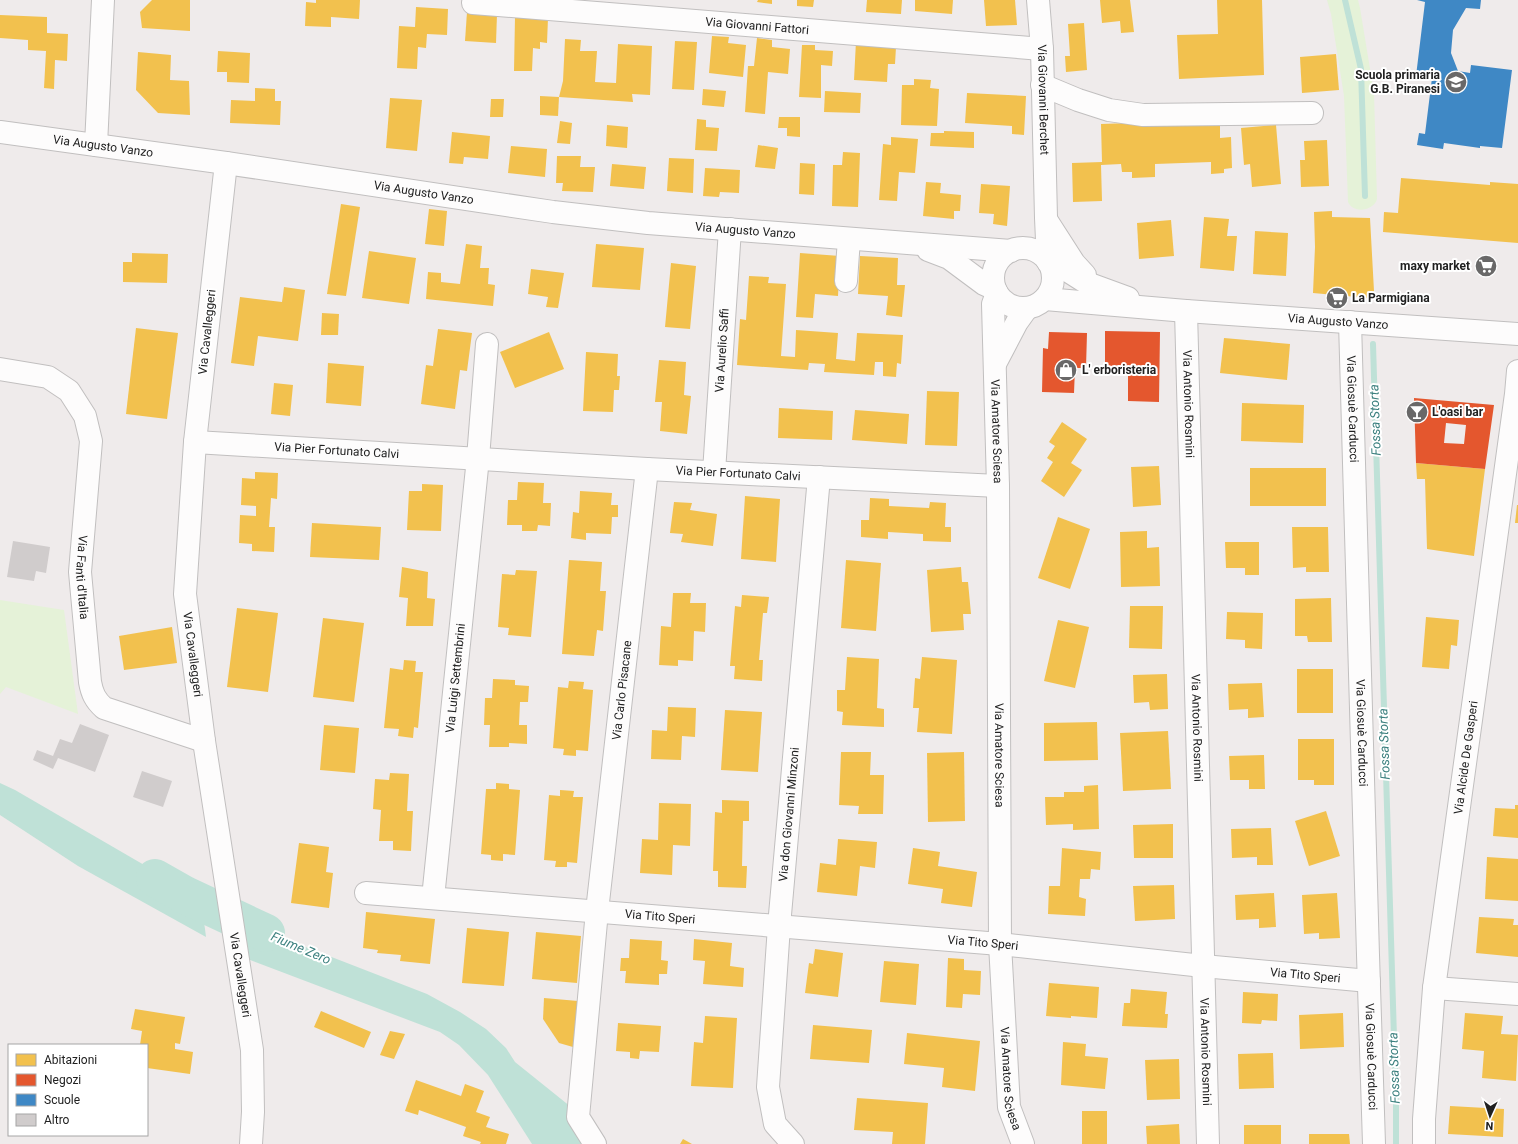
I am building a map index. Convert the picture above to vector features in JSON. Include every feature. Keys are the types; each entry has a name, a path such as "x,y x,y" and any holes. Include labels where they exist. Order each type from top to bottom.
{"street":[{"path":"96,146 104,0"},
{"name":"Via Giovanni Berchet","path":"1038,0 1042,49 1048,262"},
{"name":"Via Giovanni Fattori","path":"473,3 1042,49"},
{"path":"1042,85 1078,100 1108,110 1143,114 1312,113"},
{"name":"Via Augusto Vanzo","path":"0,132 226,163 553,212 648,223 914,244 1033,249 1042,254 1048,262 1057,264 1075,276 1095,286 1159,309"},
{"name":"Via Cavalleggeri","path":"226,163 195,442 184,594 236,956 252,1050 253,1112 251,1144"},
{"path":"1046,209 1074,263 1095,286"},
{"name":"Via Giovanni Berchet","path":"1017,249 1033,233 1046,209"},
{"name":"Via Aurelio Saffi","path":"714,472 730,229"},
{"path":"846,281 849,239"},
{"name":"Via Augusto Vanzo","path":"914,244 949,258 996,291 1001,299 1009,305 1018,308 1036,304 1159,309 1518,334"},
{"path":"996,291 993,279 997,262 1003,256 1017,249"},
{"path":"949,258 981,298 989,316 994,333"},
{"path":"1036,304 1051,290 1053,270 1048,262"},
{"name":"Via Amatore Sciesa","path":"996,291 993,304 998,486 1000,944 1009,1107 1023,1144"},
{"name":"Via Amatore Sciesa","path":"995,365 1017,322 1036,304"},
{"name":"Via Antonio Rosmini","path":"1186,311 1208,1144"},
{"name":"Via Giosuè Carducci","path":"1350,322 1374,1144"},
{"path":"478,458 487,344"},
{"name":"Via Fanti d'Italia","path":"0,369 48,376 69,391 85,416 91,441 80,572 90,682 95,698 104,708 204,741"},
{"name":"Via Alcide De Gasperi","path":"1424,1144 1424,1119 1434,988 1513,418 1518,371"},
{"name":"Via Pier Fortunato Calvi","path":"195,442 647,469 998,486"},
{"name":"Via Luigi Settembrini","path":"433,898 478,458"},
{"name":"Via Carlo Pisacane","path":"597,911 647,469"},
{"name":"Via don Giovanni Minzoni","path":"793,1144 775,1124 768,1087 779,926 819,477"},
{"name":"Via Tito Speri","path":"366,893 1000,944 1203,966 1369,981"},
{"path":"595,1144 578,1117 597,911"},
{"path":"1434,988 1518,994"}],"shaded area":[{"path":"1327,0 1358,0 1360,8 1374,93 1377,199 1372,206 1363,210 1354,208 1348,202 1344,96 1331,14"},
{"path":"0,600 64,610 78,714 6,687 0,694"}],"water":[{"path":"0,783 15,790 201,898 206,937 78,866 0,815"},
{"path":"242,916 298,944 427,994 460,1012 486,1029 506,1048 515,1062 571,1107 585,1144 532,1144 488,1075 459,1045 440,1032 245,958"}],"building: Abitazioni":[{"path":"152,0 190,0 190,31 142,28 140,12"},
{"path":"316,0 360,0 359,19 331,17 331,27 305,26 306,2 316,3"},
{"path":"758,0 772,0 772,4 757,2"},
{"path":"797,0 814,0 813,7 797,6"},
{"path":"867,0 902,0 901,14 866,12"},
{"path":"915,0 953,0 952,14 915,11"},
{"path":"984,0 1015,0 1017,25 986,26"},
{"path":"1100,0 1130,0 1134,32 1121,33 1120,21 1102,23"},
{"path":"1217,0 1262,0 1264,75 1179,79 1177,35 1218,34"},
{"path":"416,7 448,9 447,35 427,34 426,48 418,47 417,69 397,68 399,26 415,27"},
{"path":"467,12 497,14 496,43 465,41"},
{"path":"0,15 47,17 47,33 68,34 67,61 55,60 54,89 44,88 46,51 28,50 28,40 0,38"},
{"path":"515,17 548,18 547,43 540,42 540,49 533,48 532,71 514,71"},
{"path":"1084,23 1087,70 1066,72 1065,56 1070,56 1068,24"},
{"path":"712,36 729,37 728,43 746,45 743,77 709,73"},
{"path":"757,38 772,40 772,47 790,49 788,74 768,72 765,114 745,112 748,66 754,66"},
{"path":"565,39 581,40 580,51 597,51 595,82 616,83 618,44 652,46 650,95 632,94 633,102 559,97 563,81"},
{"path":"675,41 697,42 694,90 672,89"},
{"path":"856,41 896,47 895,64 888,64 887,82 854,80"},
{"path":"802,45 815,45 815,50 833,51 832,66 821,65 821,98 799,97"},
{"path":"218,51 250,53 249,83 227,82 227,72 217,72"},
{"path":"138,52 171,55 170,80 189,81 190,115 158,113 136,90"},
{"path":"1336,54 1339,90 1302,93 1300,57"},
{"path":"914,79 931,80 930,88 939,89 937,126 901,125 902,85 914,85"},
{"path":"255,88 275,89 275,101 281,101 280,125 230,123 231,100 255,101"},
{"path":"703,89 726,91 724,107 702,105"},
{"path":"825,91 861,93 860,113 824,112"},
{"path":"967,93 1026,96 1024,135 1012,134 1012,126 965,123"},
{"path":"540,96 559,97 558,116 540,115"},
{"path":"390,98 422,100 417,151 386,148"},
{"path":"491,99 504,99 503,117 490,117"},
{"path":"779,117 800,117 800,137 787,136 787,128 778,128"},
{"path":"697,119 706,120 706,127 719,128 717,151 695,150"},
{"path":"1220,120 1220,138 1231,137 1232,168 1224,169 1224,173 1211,174 1211,162 1155,164 1155,177 1132,178 1132,172 1122,172 1121,164 1101,165 1102,201 1073,202 1072,163 1102,162 1101,124"},
{"path":"560,121 572,123 570,144 557,143"},
{"path":"607,125 628,127 627,148 606,146"},
{"path":"1276,125 1281,184 1252,187 1250,164 1244,165 1241,128"},
{"path":"944,131 974,132 974,148 930,146 931,133 944,133"},
{"path":"452,132 490,136 488,159 464,157 463,164 449,163"},
{"path":"891,137 918,139 915,173 899,172 897,201 879,200 883,144 891,145"},
{"path":"1327,140 1329,186 1301,187 1300,160 1305,160 1304,141"},
{"path":"758,145 778,148 775,169 755,167"},
{"path":"511,146 547,149 545,177 508,173"},
{"path":"843,152 860,153 858,207 832,206 833,165 842,165"},
{"path":"557,156 581,156 580,167 595,167 593,192 562,191 563,183 556,183"},
{"path":"669,158 694,159 693,193 667,191"},
{"path":"800,163 815,164 814,195 799,194"},
{"path":"612,164 646,167 644,189 610,186"},
{"path":"705,168 740,170 739,193 720,192 719,197 703,196"},
{"path":"1401,178 1490,185 1490,182 1518,184 1518,243 1383,232 1384,212 1398,213"},
{"path":"926,182 941,183 940,193 961,195 960,211 954,211 954,219 923,216"},
{"path":"981,184 1010,186 1007,226 993,224 994,214 979,213"},
{"path":"341,204 360,207 346,296 327,294"},
{"path":"429,209 447,211 444,246 425,244"},
{"path":"1332,211 1332,217 1370,218 1374,291 1368,298 1313,293 1315,247 1314,212"},
{"path":"1204,217 1229,219 1227,236 1237,236 1234,271 1200,268"},
{"path":"1171,220 1174,256 1139,259 1137,223"},
{"path":"1255,231 1288,233 1286,276 1253,274"},
{"path":"466,244 482,246 480,268 489,268 488,284 495,285 493,306 426,299 428,272 441,273 441,282 460,284"},
{"path":"596,244 644,248 640,290 592,287"},
{"path":"369,251 416,258 409,304 362,298"},
{"path":"132,253 168,254 167,283 123,282 123,262 132,262"},
{"path":"800,253 840,256 838,296 815,294 813,318 796,317"},
{"path":"860,256 898,258 897,285 905,285 902,317 886,315 888,296 858,294"},
{"path":"671,263 696,266 690,329 665,327"},
{"path":"531,269 564,273 558,308 546,307 548,297 528,294"},
{"path":"749,276 769,277 768,283 786,284 781,356 795,357 796,330 838,333 836,359 855,361 857,333 903,335 901,364 897,363 896,377 883,376 883,362 875,362 874,375 824,372 825,364 809,363 808,370 737,365 740,319 746,320"},
{"path":"284,287 305,290 298,341 258,336 254,366 231,363 240,297 282,302"},
{"path":"322,313 339,314 338,335 321,335"},
{"path":"136,328 178,333 167,419 126,414"},
{"path":"438,329 472,333 467,371 460,370 455,409 421,404 426,365 433,366"},
{"path":"549,332 564,369 515,388 500,352"},
{"path":"1224,338 1290,344 1287,380 1220,373"},
{"path":"586,352 618,354 617,376 620,376 619,390 614,390 613,412 583,411"},
{"path":"659,360 686,362 684,395 691,396 687,434 660,431 662,402 655,402"},
{"path":"328,363 364,366 361,406 326,403"},
{"path":"274,383 293,385 290,416 271,414"},
{"path":"927,391 959,392 957,446 925,445"},
{"path":"1242,403 1304,405 1303,443 1241,441"},
{"path":"779,408 833,411 832,440 778,438"},
{"path":"855,410 909,414 907,444 852,440"},
{"path":"1062,422 1087,439 1071,463 1082,470 1064,497 1041,481 1053,462 1047,458 1055,446 1049,442"},
{"path":"1416,463 1485,469 1474,556 1427,549 1425,479 1417,479"},
{"path":"1159,466 1161,505 1133,507 1131,467"},
{"path":"1250,468 1326,468 1326,506 1250,506"},
{"path":"255,472 278,473 277,499 271,498 269,527 275,527 274,552 252,551 252,544 239,543 240,515 256,516 256,506 241,505 242,478 255,479"},
{"path":"518,482 544,483 543,503 551,503 550,526 538,525 537,531 522,531 522,525 507,525 508,500 517,500"},
{"path":"422,484 443,485 441,531 407,530 409,491 422,491"},
{"path":"580,491 612,493 611,505 618,505 618,517 612,517 611,534 586,533 586,540 571,538 573,512 579,513"},
{"path":"745,496 780,499 776,562 741,559"},
{"path":"870,498 889,499 889,506 929,508 930,502 946,503 945,527 951,527 951,542 923,541 923,534 888,532 888,539 861,537 861,520 869,520"},
{"path":"674,502 692,503 690,510 717,514 713,546 681,542 683,534 670,533"},
{"path":"1517,505 1518,523 1515,523"},
{"path":"1058,517 1090,529 1070,589 1038,578"},
{"path":"312,523 381,527 379,560 310,557"},
{"path":"1292,527 1328,527 1329,572 1306,572 1306,567 1293,568"},
{"path":"1147,531 1147,548 1159,547 1160,586 1121,587 1120,532"},
{"path":"1225,542 1259,542 1259,575 1245,575 1245,568 1226,568"},
{"path":"569,560 602,562 600,591 606,591 603,631 597,630 594,656 562,654"},
{"path":"846,560 881,563 876,631 841,628"},
{"path":"402,567 428,572 427,598 435,599 433,626 406,626 408,598 399,597"},
{"path":"961,567 962,582 968,582 971,614 963,614 964,630 931,632 927,570"},
{"path":"516,570 537,571 531,637 508,635 509,628 498,627 502,574 515,575"},
{"path":"673,593 691,593 690,603 706,603 705,632 694,631 693,661 678,660 678,666 659,665 661,626 671,627"},
{"path":"742,595 769,597 767,613 763,613 759,660 763,660 762,681 734,679 735,666 730,666 735,606 741,607"},
{"path":"1331,598 1332,642 1308,642 1307,636 1295,636 1295,599"},
{"path":"1130,606 1163,606 1162,649 1129,648"},
{"path":"237,608 278,613 268,692 227,687"},
{"path":"1227,612 1263,613 1262,649 1245,648 1245,640 1226,639"},
{"path":"1426,617 1459,620 1457,646 1451,645 1449,669 1422,667"},
{"path":"323,618 364,623 354,702 313,697"},
{"path":"1058,620 1089,627 1075,688 1044,681"},
{"path":"172,627 177,663 124,670 119,636"},
{"path":"847,657 879,659 877,708 884,709 884,727 842,725 843,712 837,711 837,690 845,690"},
{"path":"922,657 957,660 952,734 917,732 919,708 913,708 915,678 920,679"},
{"path":"404,660 416,661 415,672 423,672 418,728 414,727 413,738 398,736 399,729 384,728 390,668 403,670"},
{"path":"1297,669 1333,669 1333,713 1297,713"},
{"path":"1167,674 1168,709 1150,710 1149,702 1134,703 1133,675"},
{"path":"493,679 515,680 515,685 529,686 528,702 520,702 519,725 527,725 527,744 509,743 509,747 489,747 490,725 484,725 485,698 492,698"},
{"path":"569,681 584,682 583,689 593,690 588,751 576,750 576,756 563,755 564,749 553,748 558,687 568,688"},
{"path":"1262,683 1264,717 1248,718 1248,709 1229,710 1228,684"},
{"path":"668,707 696,708 695,737 682,736 681,760 651,759 652,730 667,731"},
{"path":"725,710 762,712 758,772 721,770"},
{"path":"1097,722 1098,760 1044,761 1044,723"},
{"path":"324,725 359,728 355,773 320,770"},
{"path":"1168,731 1171,789 1123,791 1120,733"},
{"path":"1298,739 1334,739 1334,785 1314,785 1314,780 1298,780"},
{"path":"841,752 871,752 870,775 884,775 883,814 858,814 859,806 839,805"},
{"path":"964,752 965,821 928,822 927,753"},
{"path":"1264,755 1265,789 1249,789 1249,780 1230,780 1229,756"},
{"path":"390,773 409,774 407,811 413,811 411,851 393,850 393,841 379,841 381,810 373,809 375,779 389,780"},
{"path":"496,783 509,784 509,789 520,790 515,855 503,854 503,861 491,860 491,855 481,854 486,789 496,789"},
{"path":"1098,785 1099,829 1073,830 1073,824 1046,825 1045,797 1064,797 1064,792 1084,792 1084,786"},
{"path":"560,790 574,791 573,797 583,797 577,863 567,862 567,867 555,867 556,861 544,860 549,795 560,796"},
{"path":"722,800 749,801 749,821 743,821 742,866 747,866 746,888 718,887 718,871 713,871 715,812 722,813"},
{"path":"659,803 691,804 690,846 673,845 672,875 640,873 642,839 658,840"},
{"path":"1515,805 1518,805 1518,838 1493,836 1495,808 1515,809"},
{"path":"1326,811 1340,856 1309,866 1295,821"},
{"path":"1173,824 1173,858 1134,858 1133,825"},
{"path":"1271,828 1273,865 1257,865 1257,857 1232,858 1231,829"},
{"path":"838,839 877,842 875,868 860,866 857,896 817,892 820,863 836,865"},
{"path":"299,843 329,847 326,872 333,873 329,908 291,903"},
{"path":"913,848 940,852 938,866 977,872 972,907 941,903 943,889 908,884"},
{"path":"1062,848 1101,852 1100,870 1091,869 1090,879 1080,879 1079,897 1086,899 1085,916 1048,914 1049,886 1060,886"},
{"path":"1487,857 1518,859 1518,901 1485,899"},
{"path":"1174,885 1175,919 1135,921 1133,886"},
{"path":"1274,893 1276,927 1259,928 1259,919 1236,920 1235,895"},
{"path":"1337,893 1340,938 1319,939 1319,933 1304,934 1302,895"},
{"path":"366,912 435,919 430,964 400,961 401,955 377,953 378,950 363,948"},
{"path":"1479,917 1514,919 1513,925 1518,925 1518,957 1476,953"},
{"path":"467,928 509,932 504,986 462,983"},
{"path":"536,932 581,936 577,983 532,979"},
{"path":"630,939 662,941 661,960 668,961 667,974 659,974 659,985 625,983 626,971 620,971 621,958 629,958"},
{"path":"694,939 732,943 730,966 744,968 743,987 703,984 705,961 693,960"},
{"path":"815,949 843,953 838,997 805,993 809,963 813,964"},
{"path":"948,958 964,959 964,970 981,971 980,995 963,994 962,1008 946,1007"},
{"path":"884,961 919,964 916,1005 880,1002"},
{"path":"1049,983 1099,987 1097,1018 1046,1016"},
{"path":"1131,989 1167,992 1165,1014 1168,1014 1167,1028 1122,1026 1124,1003 1130,1003"},
{"path":"1243,992 1278,994 1277,1021 1262,1020 1261,1024 1242,1023"},
{"path":"544,998 578,1001 573,1047 559,1043 543,1019"},
{"path":"135,1009 185,1017 180,1044 175,1043 175,1049 193,1052 190,1074 148,1068 148,1044 140,1044 142,1031 131,1029"},
{"path":"321,1011 371,1032 364,1048 314,1027"},
{"path":"1343,1013 1344,1047 1300,1049 1299,1015"},
{"path":"1465,1013 1503,1016 1501,1034 1518,1035 1516,1081 1482,1078 1484,1051 1462,1049"},
{"path":"705,1016 737,1018 733,1088 691,1086 694,1042 703,1043"},
{"path":"618,1023 661,1026 659,1052 640,1051 639,1059 630,1058 630,1052 616,1051"},
{"path":"813,1025 872,1030 869,1063 810,1059"},
{"path":"390,1031 405,1034 394,1059 380,1055"},
{"path":"907,1033 980,1041 975,1091 942,1087 944,1068 904,1064"},
{"path":"1063,1042 1086,1044 1085,1056 1108,1058 1105,1089 1061,1085"},
{"path":"1273,1053 1274,1088 1239,1089 1238,1054"},
{"path":"1179,1059 1180,1099 1147,1100 1145,1060"},
{"path":"416,1080 461,1096 465,1084 484,1091 476,1112 490,1117 486,1127 509,1134 506,1144 480,1144 481,1142 463,1136 466,1127 419,1110 418,1115 405,1111"},
{"path":"857,1098 928,1103 925,1144 892,1144 893,1132 854,1130"},
{"path":"1450,1106 1504,1109 1503,1137 1448,1134"},
{"path":"1082,1111 1107,1111 1107,1144 1082,1144"},
{"path":"1179,1124 1180,1144 1147,1144 1146,1126"},
{"path":"1244,1125 1281,1125 1281,1144 1244,1144"},
{"path":"1309,1134 1349,1134 1350,1144 1309,1144"},
{"path":"683,1139 692,1144 680,1144"}],"building: Negozi":[{"path":"1105,331 1160,332 1159,402 1128,401 1128,366 1105,366"},
{"path":"1049,332 1087,333 1086,368 1075,368 1074,393 1042,392 1043,348 1048,349"},
{"path":"1414,398 1494,405 1485,469 1416,463","holes":["1446,423 1466,425 1464,444 1444,443"]}],"building: Scuole":[{"path":"1417,0 1481,0 1480,9 1466,8 1453,30 1451,53 1458,71 1470,73 1471,65 1512,70 1502,148 1480,146 1480,148 1444,143 1443,149 1417,145 1419,133 1425,134 1432,78 1416,76 1425,2"}],"building: Altro":[{"path":"13,541 50,547 46,573 36,571 34,581 7,577"},
{"path":"80,724 109,735 95,772 58,758 53,769 33,760 37,750 53,756 60,739 72,743"},
{"path":"142,771 172,781 163,807 133,797"}],"waterway":[{"name":"Fossa Storta","path":"1345,0 1361,69 1365,196"},
{"name":"Fossa Storta","path":"1373,344 1396,1144"},
{"name":"Fiume Zero","path":"155,878 185,895 266,933"}],"place":[{"name":"Scuola primaria G.B. Piranesi","path":"1456,82"},
{"name":"maxy market","path":"1486,266"},
{"name":"La Parmigiana","path":"1337,298"},
{"name":"L' erboristeria","path":"1066,370"},
{"name":"L'oasi bar","path":"1417,412"}]}
